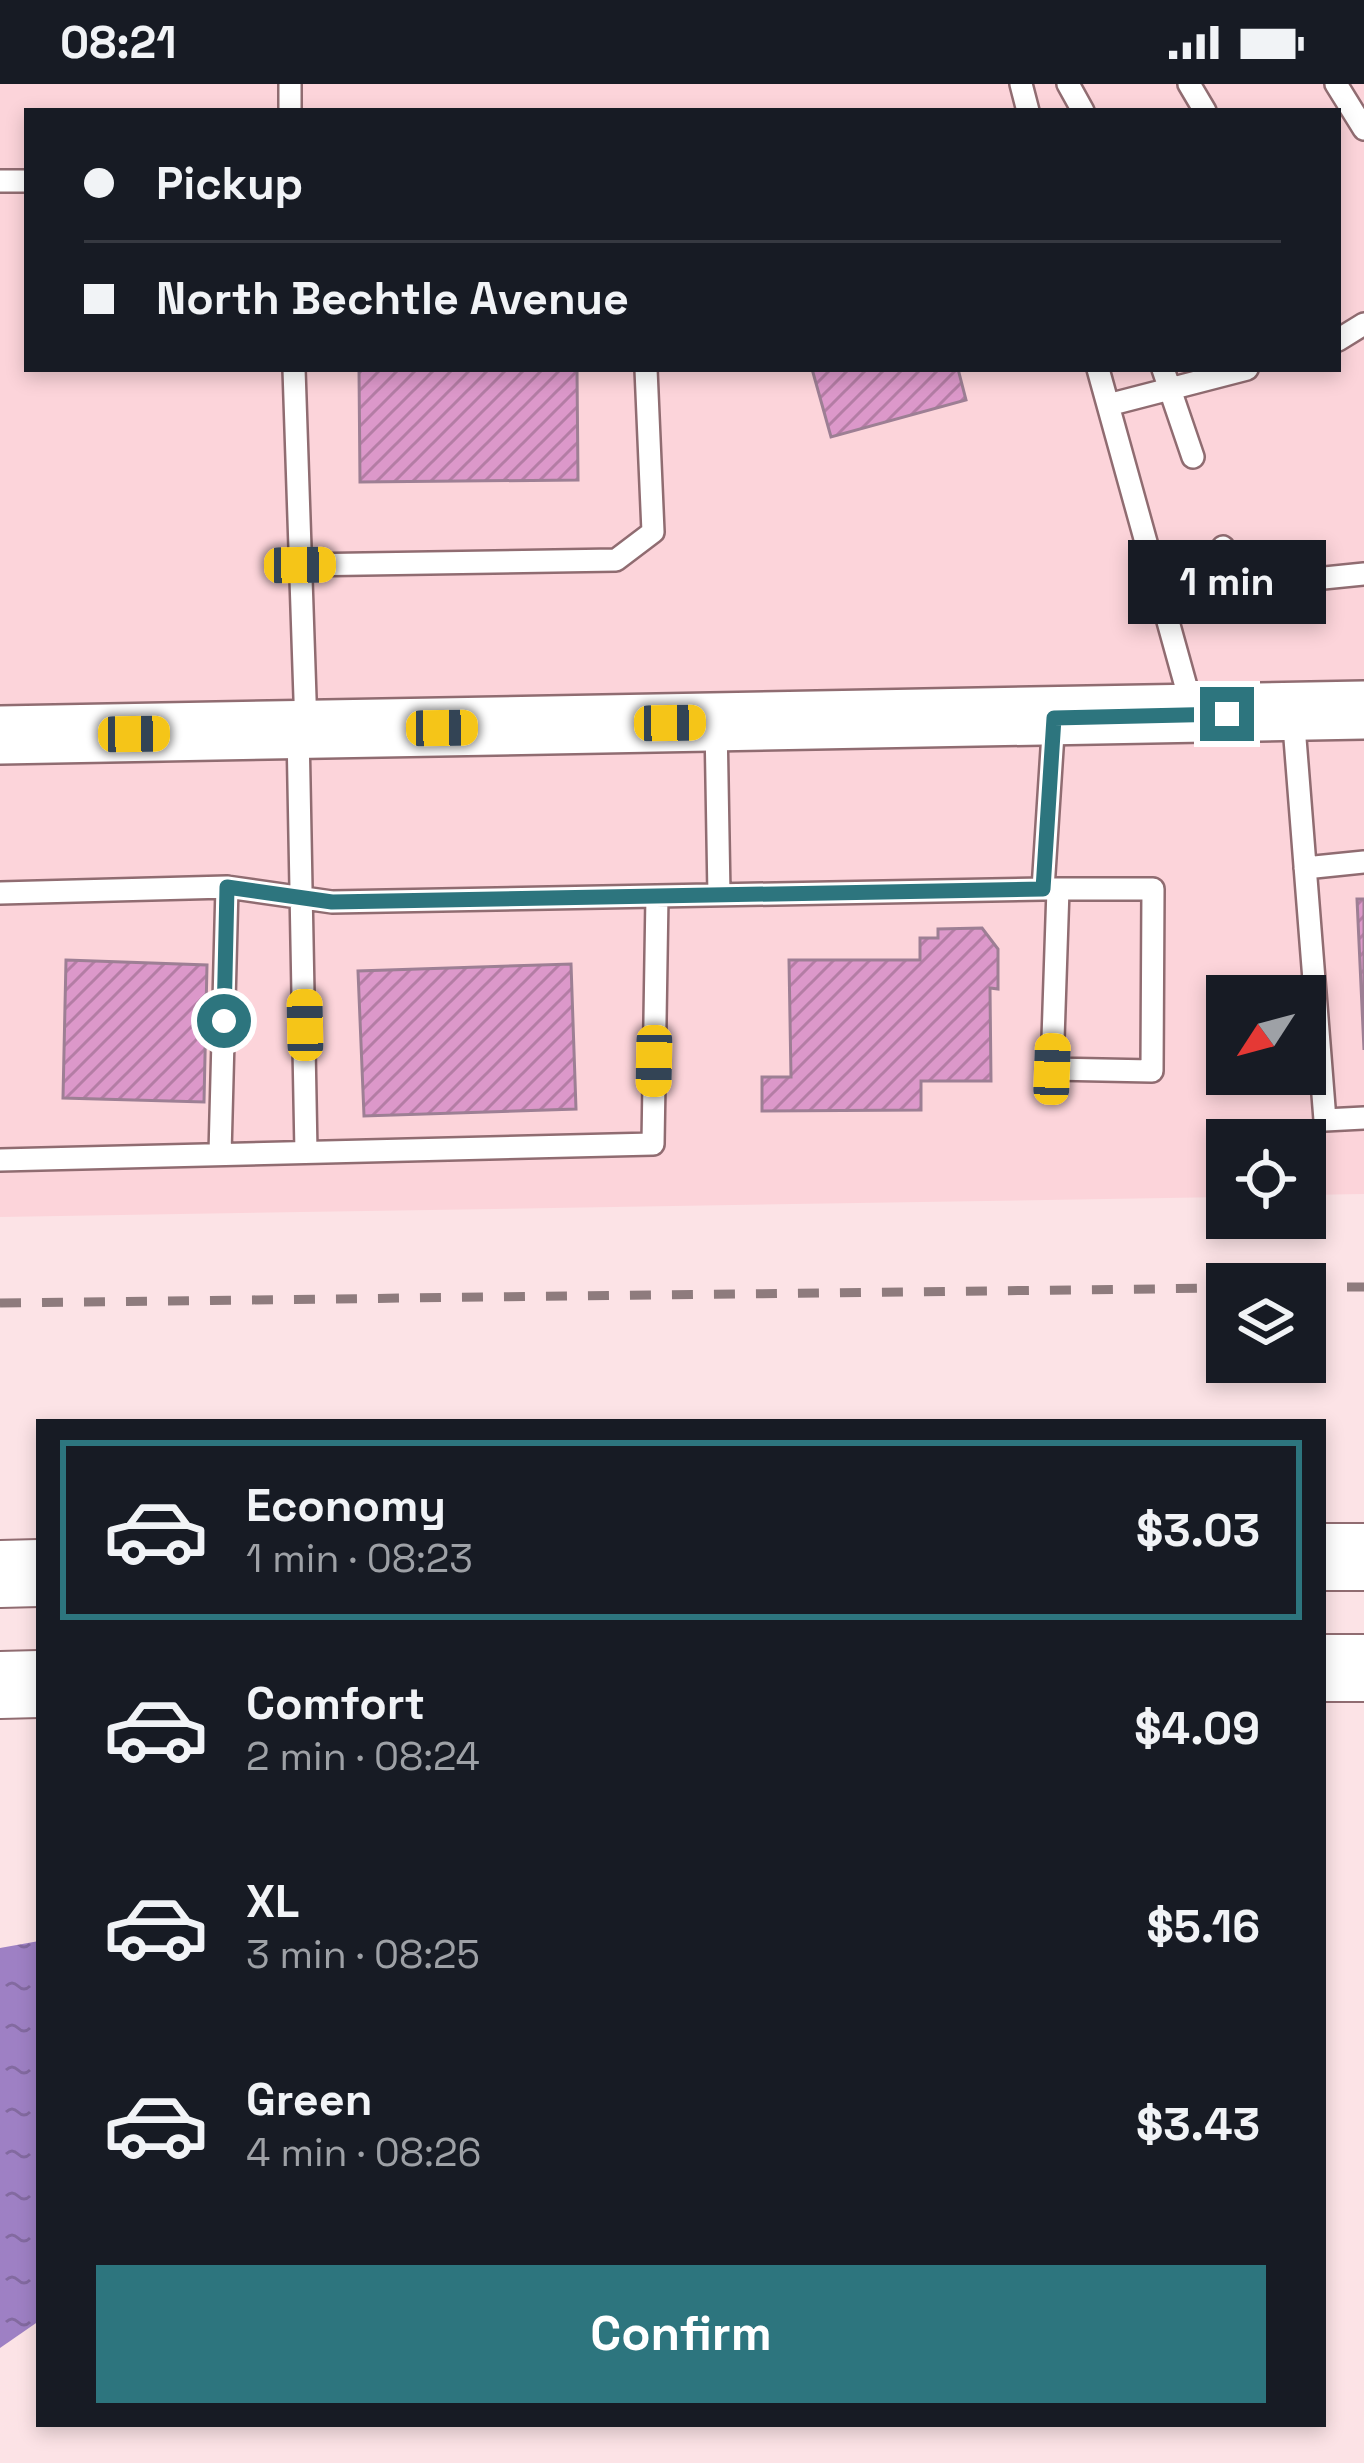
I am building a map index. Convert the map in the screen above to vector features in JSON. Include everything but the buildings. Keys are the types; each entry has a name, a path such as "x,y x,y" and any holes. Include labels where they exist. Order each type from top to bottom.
{"highway":[{"path":"1326,1557 1364,1557"},
{"path":"0,1574 36,1573"},
{"path":"1326,1667 1364,1668"},
{"path":"0,1684 36,1684"}],"street":[{"path":"0,735 1364,710"}],"lane":[{"path":"1336,84 1364,129"},
{"path":"294,372 306,1152"},
{"path":"300,565 616,560 653,532 646,372"},
{"path":"1100,372 1193,715"},
{"path":"1108,405 1166,379 1224,372"},
{"path":"1166,379 1193,458"},
{"path":"1223,548 1236,586 1364,574"},
{"path":"1293,712 1325,1120 1364,1118"},
{"path":"0,893 227,887 332,902 1051,889 1154,889 1151,1071 1052,1069 1051,889 1054,718"},
{"path":"716,723 718,895"},
{"path":"1306,868 1364,862"},
{"path":"220,1154 227,887"},
{"path":"0,1160 653,1144 657,896"}],"shaded area":[{"path":"0,84 1364,84 1364,1194 1326,1195 1326,1119 1206,1119 1206,1197 0,1217"}],"water":[{"path":"36,1942 36,2323 0,2348 0,1948"}],"railway":[{"path":"1326,1287 1364,1287"},
{"path":"0,1303 1206,1288"}],"route":[{"path":"224,1021 227,887 332,902 1043,889 1054,718 1227,714"}]}
